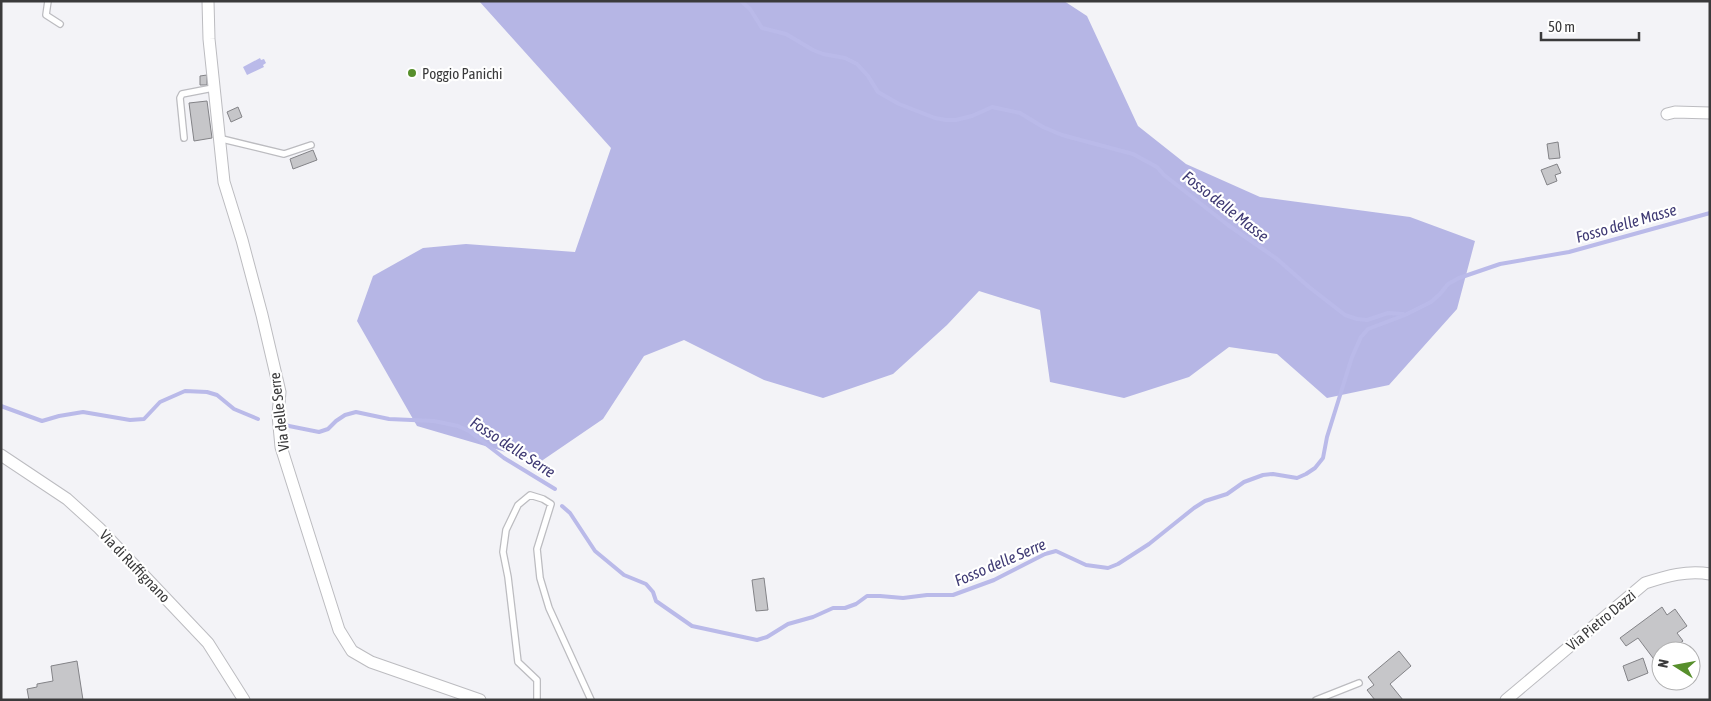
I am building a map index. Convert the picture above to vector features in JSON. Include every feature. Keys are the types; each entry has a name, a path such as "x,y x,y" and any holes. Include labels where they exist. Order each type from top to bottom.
{"street":[{"name":"Via delle Serre","path":"208,1 209,39 224,182 242,240 280,392 278,414 281,447 339,630 352,650 371,662 480,700"},
{"path":"1667,114 1675,112 1710,113"},
{"name":"Via di Ruffignano","path":"1,455 67,499 99,528 208,643 240,698"},
{"name":"Via Pietro Dazzi","path":"1506,700 1645,583 1695,571 1710,574"}],"lane":[{"path":"48,1 46,16 60,24"},
{"path":"184,138 180,98 182,94 214,88"},
{"path":"218,138 284,154 312,145"},
{"path":"537,700 537,680 518,662 503,552 506,530 518,505 530,495 551,504 538,549 540,578 549,608 591,700"},
{"path":"1316,700 1359,683"}],"shaded area":[{"path":"479,1 1064,1 1087,16 1138,126 1186,164 1260,197 1410,217 1475,241 1457,309 1389,385 1327,398 1277,354 1229,347 1189,377 1124,398 1050,382 1040,310 979,291 947,325 893,374 823,398 764,380 684,340 644,356 603,419 540,462 417,426 357,321 373,276 423,248 466,244 575,252 611,148"},
{"path":"260,58 261,60 264,59 266,63 263,65 264,67 247,75 243,67"}],"building":[{"path":"207,75 207,85 200,85 200,76"},
{"path":"207,101 212,138 194,141 189,103"},
{"path":"238,107 242,117 231,122 227,112"},
{"path":"1558,142 1560,158 1549,159 1547,144"},
{"path":"313,150 317,160 293,169 290,159"},
{"path":"1557,164 1561,173 1555,175 1557,181 1547,185 1541,170"},
{"path":"764,578 768,610 756,611 752,580"},
{"path":"1662,607 1667,615 1675,609 1687,626 1677,633 1683,641 1651,641 1651,655 1638,638 1626,646 1620,638"},
{"path":"1399,651 1411,666 1390,684 1403,700 1375,700 1367,690 1374,685 1368,677"},
{"path":"1643,658 1648,673 1628,681 1623,666"},
{"path":"77,661 83,700 29,700 27,689 37,687 37,684 53,681 51,666"}],"waterway":[{"name":"Fosso delle Masse","path":"741,1 750,9 762,28 786,34 813,50 845,58 857,64 868,76 878,92 899,104 935,118 946,120 956,120 972,116 992,107 1020,113 1043,127 1062,135 1133,154 1157,167 1164,175 1228,225 1277,259 1345,315 1367,320 1388,313 1403,314"},
{"name":"Fosso delle Serre","path":"562,506 570,513 595,551 624,575 646,584 653,592 656,601 692,626 757,640 767,637 788,624 813,617 833,608 845,608 856,604 867,596 903,598 927,595 953,595 994,580 1045,554 1056,551 1086,565 1108,568 1118,564 1149,544 1205,501 1227,494 1244,482 1263,475 1273,474 1297,478 1315,468 1323,458 1327,437 1352,357 1361,337 1368,329 1405,315 1431,302 1448,284 1459,278 1500,264 1569,252 1710,213"},
{"name":"Fosso delle Serre","path":"1,406 42,421 83,412 130,420 144,419 160,402 185,391 207,392 217,395 234,409 258,419"},
{"name":"Fosso delle Serre","path":"284,425 319,432 328,429 345,415 356,412 389,419 434,421 458,426 469,431 504,458 555,489"}],"place":[{"name":"Poggio Panichi","path":"412,73"}]}
